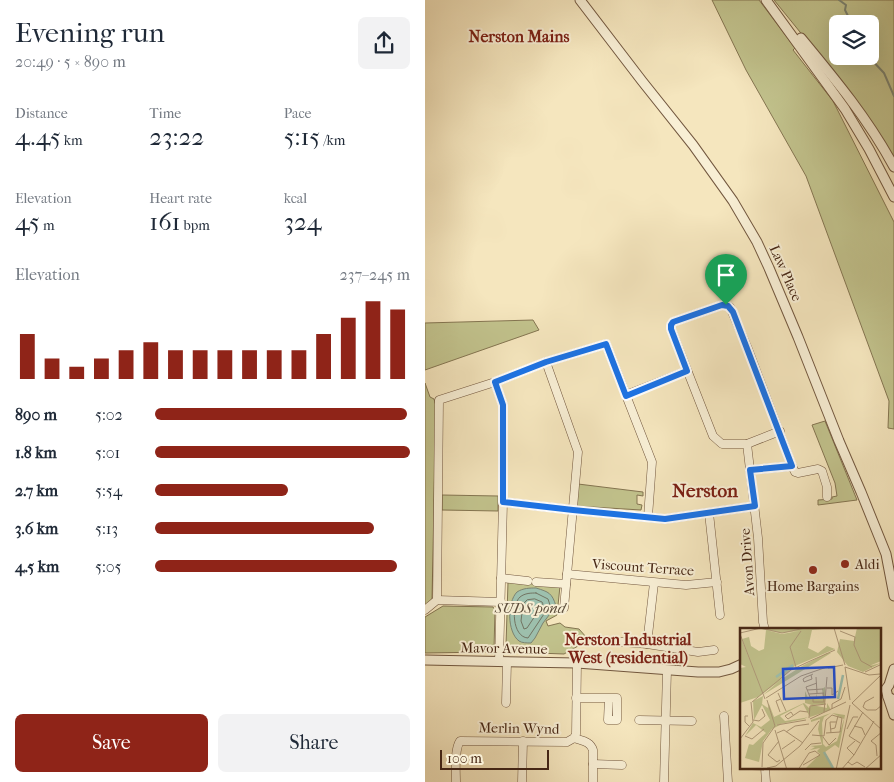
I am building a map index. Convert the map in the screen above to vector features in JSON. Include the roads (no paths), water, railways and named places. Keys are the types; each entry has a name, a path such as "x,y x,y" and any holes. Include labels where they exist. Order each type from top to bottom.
{"street":[{"name":"Law Place","path":"580,0 693,145 733,201 757,242 798,337 882,545 894,596"},
{"path":"767,0 797,33 857,107 885,149 894,167"},
{"path":"767,0 845,109 869,149 894,197"},
{"path":"780,431 747,444 722,444 713,436 671,329 673,322 722,305 728,306 733,312 748,349 780,431 792,466 795,472 822,470 827,487 827,497"},
{"path":"437,600 439,400 495,382 546,362 606,344 652,462 648,517"},
{"path":"546,362 579,452 564,608"},
{"path":"626,396 687,371"},
{"path":"495,382 503,405 501,602 506,703"},
{"name":"Avon Drive","path":"747,444 755,506 763,627"},
{"path":"750,470 792,466"},
{"path":"503,502 665,519 755,506"},
{"name":"Viscount Terrace","path":"709,512 720,615"},
{"name":"Viscount Terrace","path":"567,574 686,585 717,582"},
{"path":"501,578 566,584"},
{"path":"647,644 654,583"},
{"path":"425,610 437,600 501,602"},
{"path":"598,640 647,644 698,652 714,650"},
{"name":"Mavor Avenue","path":"425,660 577,663 698,672 719,672 740,664"},
{"name":"Merlin Wynd","path":"456,782 456,751 457,744 460,741 567,742 574,738 576,734 577,663"},
{"name":"Mavor Avenue","path":"731,669 740,671"},
{"path":"894,669 887,691 894,715"},
{"path":"664,782 667,670"},
{"path":"576,698 609,698"},
{"path":"724,716 728,782"},
{"path":"639,720 692,720"},
{"path":"574,738 590,743 593,750 593,782"},
{"path":"522,782 523,741"},
{"path":"593,764 622,765"}],"water":[{"name":"SUDS pond","path":"536,588 549,594 556,606 531,643 522,642 515,637 510,624 511,603 517,592"}],"waterway":[{"path":"839,0 846,5 845,10 848,15"},
{"path":"876,65 884,73 894,96"}],"place":[{"name":"Aldi","path":"845,564"},
{"name":"Home Bargains","path":"813,570"}],"district":[{"name":"Nerston Mains","path":"519,36"},
{"name":"Nerston","path":"705,490"},
{"name":"Nerston Industrial West (residential)","path":"628,648"}]}
